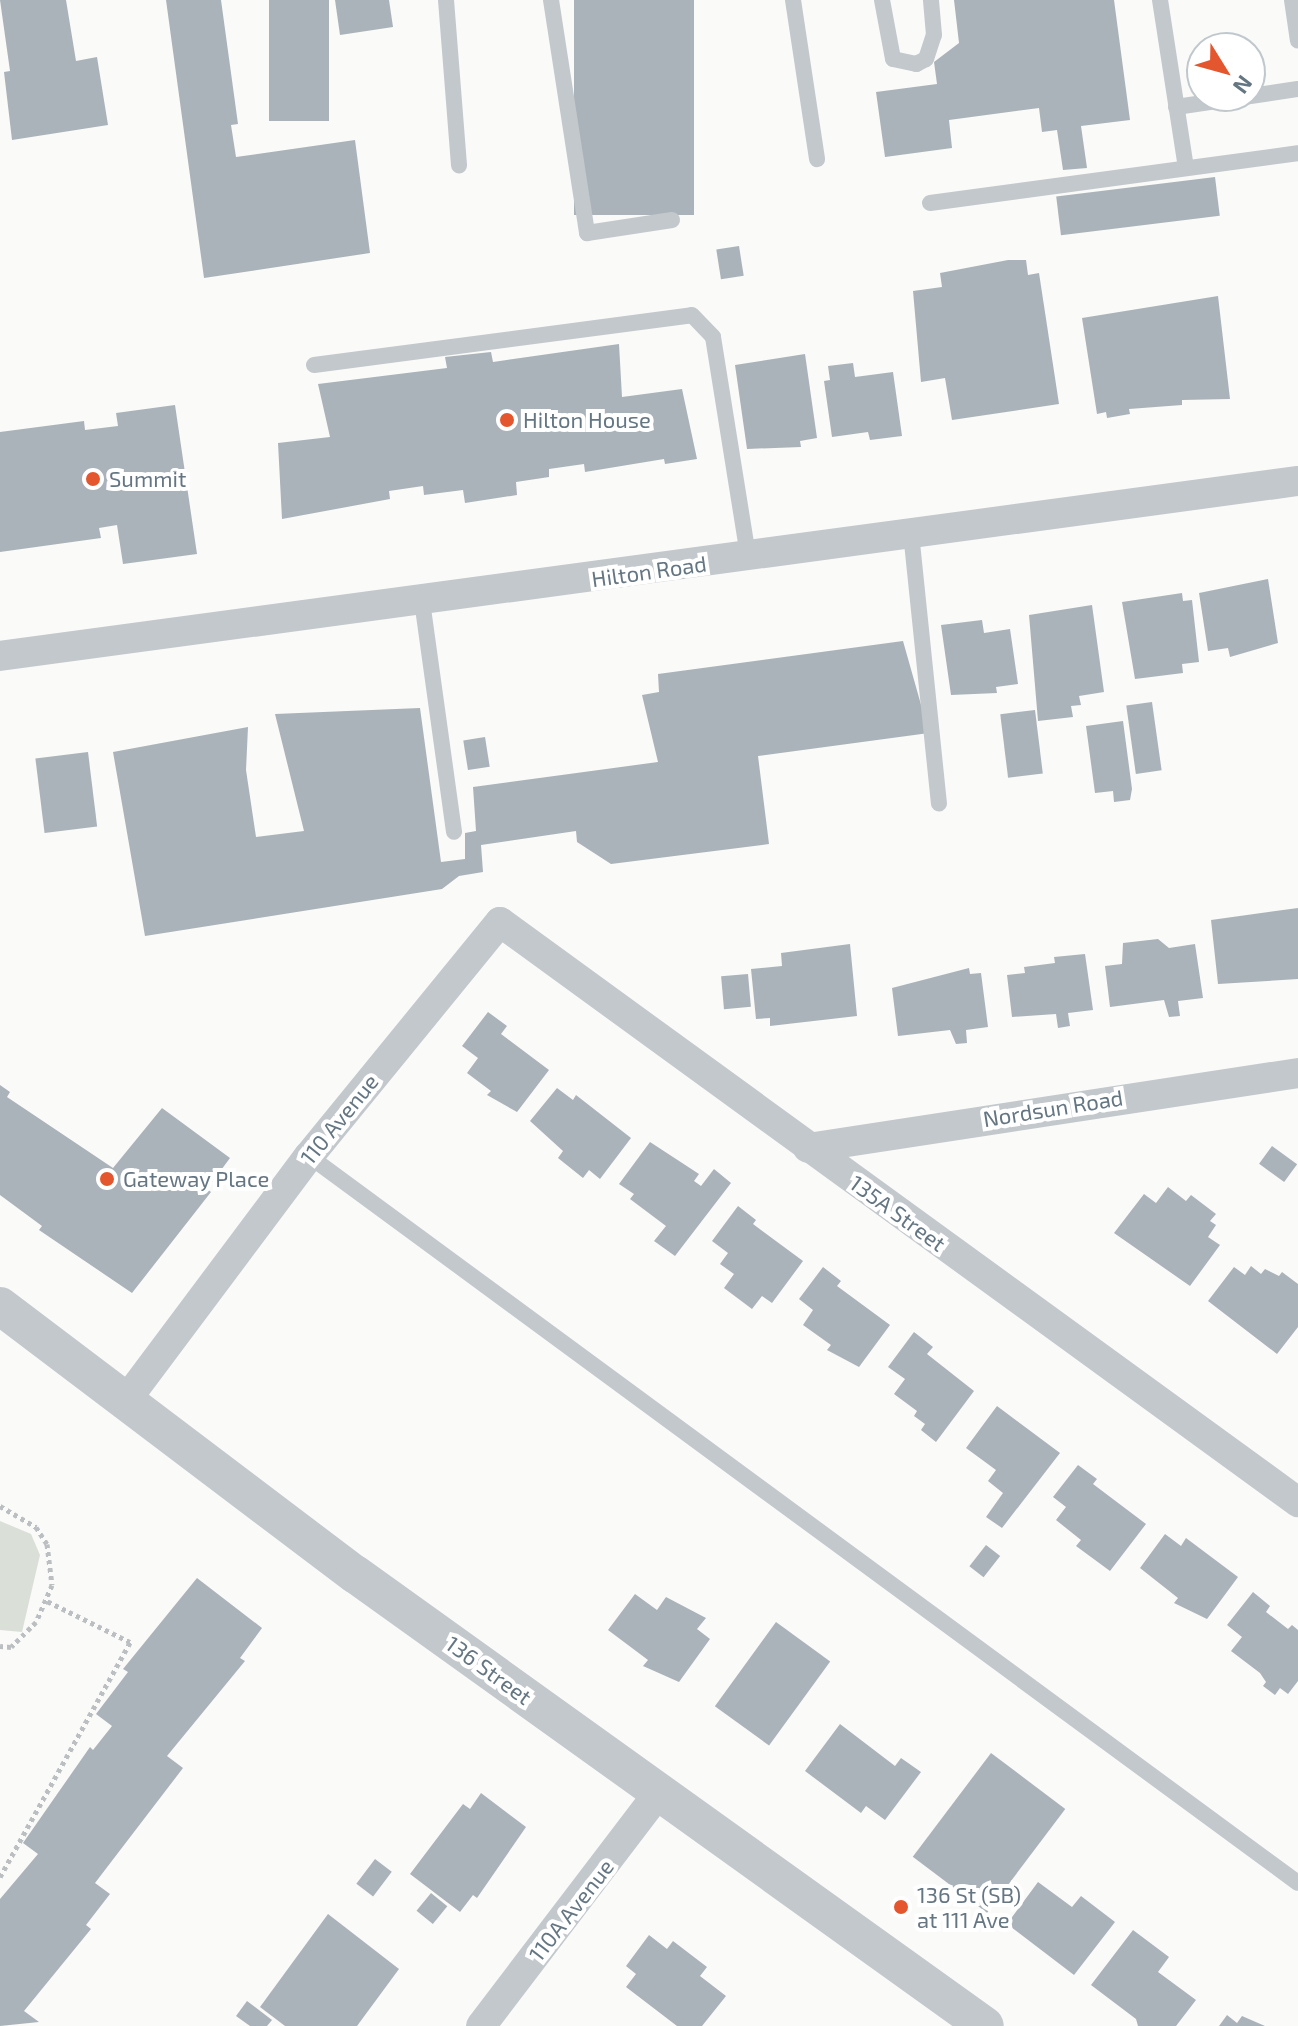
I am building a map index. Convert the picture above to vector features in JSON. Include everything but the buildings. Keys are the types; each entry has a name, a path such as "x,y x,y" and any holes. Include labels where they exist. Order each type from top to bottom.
{"street":[{"name":"Hilton Road","path":"0,656 1298,481"},
{"name":"135A Street","path":"500,922 1298,1502"},
{"name":"110 Avenue","path":"127,1399 309,1156 500,922"},
{"name":"Nordsun Road","path":"808,1148 1298,1073"},
{"name":"136 Street","path":"0,1306 355,1574 985,2026"},
{"name":"110A Avenue","path":"481,2026 659,1792"}],"lane":[{"path":"446,0 459,165"},
{"path":"551,0 587,233 672,220"},
{"path":"793,0 817,159"},
{"path":"882,0 893,59 916,64 926,59 934,35 931,0"},
{"path":"1160,0 1186,168"},
{"path":"1292,0 1298,41"},
{"path":"1176,107 1298,89"},
{"path":"930,203 1298,153"},
{"path":"314,365 692,315 713,337 748,556"},
{"path":"911,533 939,804"},
{"path":"422,601 454,832"},
{"path":"309,1156 1298,1883"}],"path":[{"path":"0,1506 36,1527 47,1544 52,1585 36,1622 11,1647 0,1646"},
{"path":"0,1877 130,1642 45,1600"}],"shaded area":[{"path":"0,1521 31,1534 40,1555 22,1632 0,1630"}],"place":[{"name":"Hilton House","path":"507,420"},
{"name":"Summit","path":"93,479"},
{"name":"Gateway Place","path":"107,1179"},
{"name":"136 St (SB) at 111 Ave","path":"901,1907"}]}
